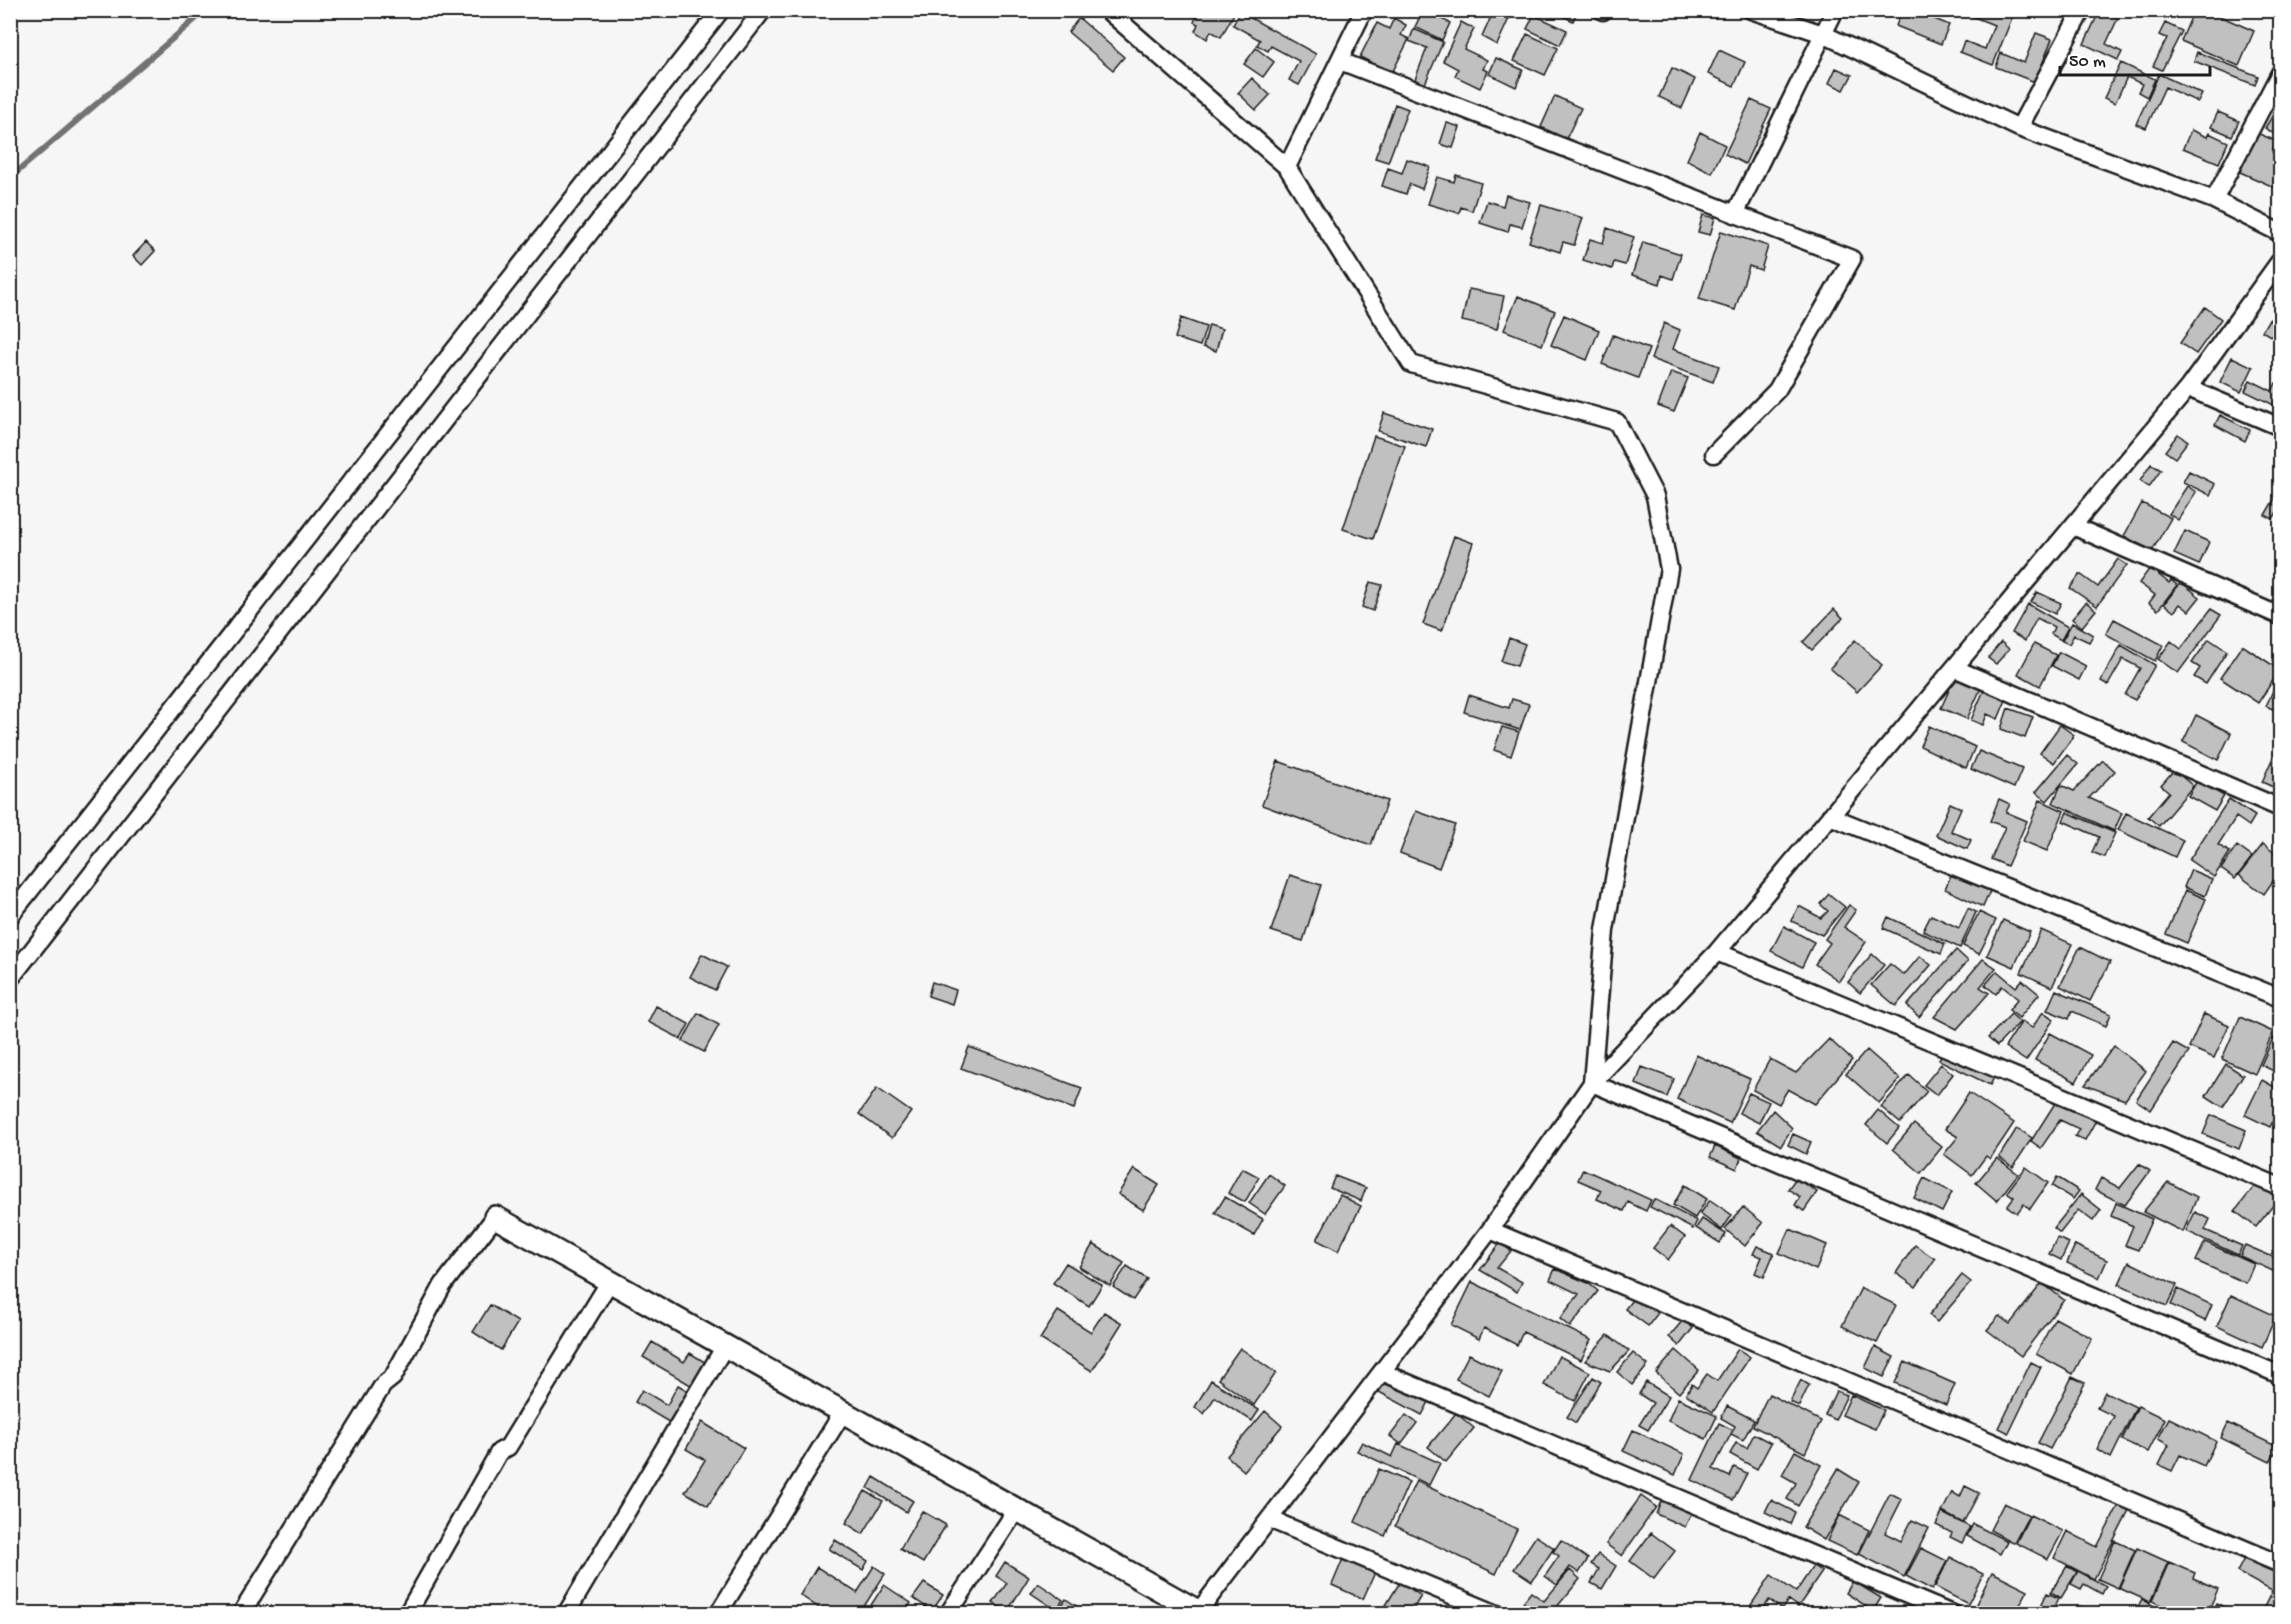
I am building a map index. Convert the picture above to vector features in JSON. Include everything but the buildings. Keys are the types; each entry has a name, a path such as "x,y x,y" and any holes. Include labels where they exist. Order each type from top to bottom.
{"street":[{"path":"10,915 721,10"},
{"path":"10,979 763,10"},
{"path":"1287,167 1364,10"},
{"path":"1751,10 1823,34 2019,128 2214,200 2280,233"},
{"path":"1735,214 1835,10"},
{"path":"2019,128 2082,10"},
{"path":"1109,11 1287,167 1411,364 1617,422 1655,496 1668,569 1605,930 1592,1083"},
{"path":"1340,61 1852,259 1777,390 1714,454"},
{"path":"2214,200 2280,73"},
{"path":"241,1614 383,1385 393,1377 443,1286 495,1217 1201,1612 1269,1519 1490,1230 1592,1083 1717,952 2188,388 2280,261"},
{"path":"2188,388 2280,427"},
{"path":"2073,526 2280,616"},
{"path":"1954,668 2280,808"},
{"path":"1830,816 2280,998"},
{"path":"1717,952 2280,1187"},
{"path":"1592,1083 2280,1375"},
{"path":"1490,1230 2280,1564"},
{"path":"407,1614 499,1452 508,1447 610,1281"},
{"path":"566,1614 725,1346"},
{"path":"1382,1372 1952,1614"},
{"path":"718,1614 843,1412"},
{"path":"948,1614 1017,1509"},
{"path":"1269,1519 1497,1614"}],"waterway":[{"path":"10,178 206,10"}]}
